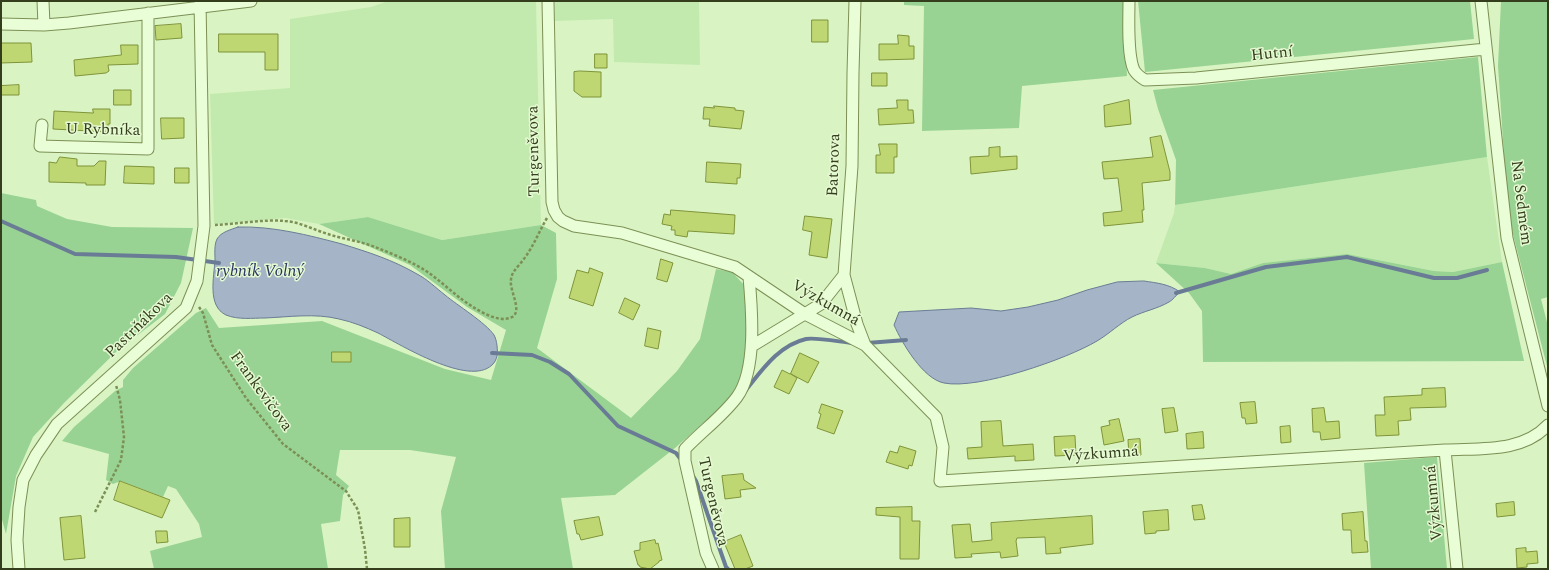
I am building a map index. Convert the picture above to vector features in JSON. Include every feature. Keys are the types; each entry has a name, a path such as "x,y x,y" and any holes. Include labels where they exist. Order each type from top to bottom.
{"street":[{"path":"44,1 44,25"},
{"path":"1,24 44,25 69,23 148,13 200,4 251,1"},
{"name":"Turgeněvova","path":"548,1 552,202 554,210 563,221 574,226 622,233 735,267 749,277"},
{"name":"Batorova","path":"855,1 852,73 852,166 844,275 857,324 865,345"},
{"name":"Hutní","path":"1128,1 1133,68 1138,76 1145,80 1196,78 1486,48"},
{"name":"Na Sedmém","path":"1481,1 1507,238 1548,406"},
{"name":"Pastrňákova","path":"18,569 17,540 19,507 23,480 36,455 57,424 186,308 197,281 204,226 200,4"},
{"name":"U Rybníka","path":"42,125 40,146 148,149 148,13"},
{"path":"752,346 821,304 844,275"},
{"path":"749,277 752,304 752,346"},
{"name":"Výzkumná","path":"749,277 806,314 865,345 936,417 943,447 940,481 1446,450 1457,569"},
{"name":"Turgeněvova","path":"713,569 706,552 685,461 685,449 700,433 718,419 743,388 752,346"},
{"path":"1446,450 1508,446 1530,438 1548,425"}],"path":[{"path":"204,226 286,221 302,224 328,234 374,246 403,259 428,273 465,302 490,316 504,319 512,317 515,314 516,309 516,303 511,289 513,272 530,252 543,224 549,214 554,210"},
{"name":"Frankevičova","path":"191,295 203,313 212,345 246,398 283,444 346,491 358,510 367,569"},
{"path":"95,512 120,460 124,438 120,400 114,373"}],"green space":[{"path":"388,1 536,1 541,225 442,240 368,217 319,224 285,218 214,224 210,94 290,88 290,19 371,7"},
{"path":"555,1 699,1 700,65 614,62 613,19 555,21"},
{"path":"904,1 1124,1 1127,76 1022,86 1019,128 922,131 924,6 904,5"},
{"path":"1138,1 1470,1 1474,39 1145,72"},
{"path":"1501,1 1548,1 1548,297 1541,299 1548,326 1548,370 1508,215 1498,66"},
{"path":"1478,57 1487,157 1175,205 1176,160 1153,90"},
{"path":"1487,157 1502,262 1453,272 1434,271 1347,254 1263,263 1231,274 1205,268 1156,263 1174,213 1175,205"},
{"path":"1,193 36,200 37,206 67,219 112,227 193,228 181,283 165,314 117,351 64,403 33,437 16,476 6,534 1,516"},
{"path":"368,217 442,240 541,225 556,233 557,279 537,348 631,418 677,371 700,339 716,269 732,272 746,287 748,347 737,388 720,409 675,448 615,495 561,498 573,569 445,569 441,511 456,457 410,450 340,450 336,475 349,486 343,495 340,521 321,524 328,569 154,569 150,551 202,537 199,524 176,489 168,486 163,497 121,481 113,484 106,480 109,454 62,441 74,427 115,391 123,387 123,380 133,368 196,313 206,308 219,328 322,321 445,369 491,380 506,330 467,307 410,265 319,224"},
{"path":"1347,254 1434,271 1453,272 1502,262 1524,361 1203,362 1202,311 1189,293 1156,263 1205,268 1231,274 1263,263"},
{"path":"1437,457 1447,569 1371,569 1364,463"}],"water":[{"name":"rybník Volný","path":"238,227 264,228 316,237 371,253 408,269 428,281 490,330 497,343 497,357 495,361 492,365 481,370 468,371 452,368 435,362 364,327 330,317 302,316 235,318 226,315 220,311 214,298 213,282 215,247 217,239 221,235"},
{"path":"1144,281 1158,283 1176,289 1180,292 1169,302 1132,317 1083,348 1044,364 999,378 978,382 959,384 944,383 928,375 914,359 902,341 894,325 899,312 971,308 1001,311 1058,300 1117,282"}],"building":[{"path":"812,20 828,20 828,42 812,42"},
{"path":"181,24 182,38 156,40 155,26"},
{"path":"219,34 278,34 278,70 265,70 265,52 219,52"},
{"path":"898,35 909,36 909,46 914,46 914,59 879,60 879,44 898,44"},
{"path":"1,43 31,43 32,62 1,63"},
{"path":"121,45 138,45 138,64 108,65 109,71 106,73 75,76 74,60 121,55"},
{"path":"595,54 607,54 607,68 595,68"},
{"path":"574,72 601,72 601,97 582,97 574,91"},
{"path":"872,73 887,73 887,86 872,86"},
{"path":"19,85 19,95 1,95 1,86"},
{"path":"114,90 131,90 131,105 114,105"},
{"path":"897,100 908,100 908,110 913,110 914,123 879,125 878,109 897,108"},
{"path":"1129,100 1131,124 1105,127 1104,106"},
{"path":"714,106 735,108 735,110 744,111 741,129 709,126 710,119 703,119 704,107 714,108"},
{"path":"93,109 110,109 110,124 108,124 108,132 53,129 54,111 93,113"},
{"path":"161,118 184,118 184,138 162,139"},
{"path":"1161,136 1170,172 1170,180 1142,183 1144,210 1142,210 1143,222 1104,226 1103,213 1122,211 1118,178 1104,179 1102,162 1153,157 1150,138"},
{"path":"879,144 897,144 897,157 894,157 894,173 876,173 876,155 880,155"},
{"path":"1000,147 1000,157 1017,156 1017,169 971,174 970,157 989,156 989,148"},
{"path":"60,157 77,159 77,166 94,166 99,161 106,161 105,185 49,182 49,162 56,163"},
{"path":"707,162 741,164 740,178 737,178 737,184 706,182"},
{"path":"125,166 154,167 154,184 124,183"},
{"path":"175,168 189,168 189,183 175,183"},
{"path":"671,210 735,215 734,234 688,231 687,237 675,235 675,230 671,230 672,226 662,224 664,214 670,215"},
{"path":"805,216 832,219 827,258 809,255 812,232 803,230"},
{"path":"661,259 673,263 667,282 657,279"},
{"path":"590,268 603,273 593,306 569,298 577,270 588,273"},
{"path":"625,298 640,305 633,320 619,313"},
{"path":"648,328 661,331 658,349 645,346"},
{"path":"332,352 351,352 351,362 332,362"},
{"path":"800,353 819,362 808,383 791,374 797,378 789,394 774,387 782,370 790,374"},
{"path":"1445,388 1446,407 1410,408 1411,420 1398,421 1399,435 1376,436 1375,415 1385,415 1384,397 1422,395 1422,389"},
{"path":"1255,402 1257,423 1246,424 1245,418 1242,418 1240,403"},
{"path":"822,404 843,411 834,434 817,428"},
{"path":"1174,408 1178,431 1165,433 1162,409"},
{"path":"1324,408 1326,422 1339,421 1340,438 1321,440 1320,432 1313,432 1312,409"},
{"path":"1119,419 1124,441 1104,445 1101,427 1110,425 1109,421"},
{"path":"1001,421 1003,446 1033,444 1034,460 1015,461 1015,456 968,459 967,448 982,447 981,422"},
{"path":"1290,426 1291,442 1281,443 1280,427"},
{"path":"1203,432 1204,448 1187,449 1186,434"},
{"path":"1075,436 1076,455 1055,456 1054,437"},
{"path":"1140,439 1141,455 1129,456 1128,440"},
{"path":"900,446 916,451 912,466 909,465 908,469 886,462 890,451 897,453"},
{"path":"743,474 744,480 756,488 740,490 741,497 725,499 722,476"},
{"path":"120,481 170,500 162,518 114,500"},
{"path":"1514,502 1515,515 1497,517 1496,504"},
{"path":"1202,505 1205,519 1194,520 1192,506"},
{"path":"912,507 912,521 920,521 919,559 900,559 900,517 876,515 876,508"},
{"path":"1168,510 1169,530 1145,534 1143,512"},
{"path":"1363,512 1365,541 1367,541 1368,552 1352,553 1351,530 1343,530 1342,514"},
{"path":"81,516 85,558 64,560 60,518"},
{"path":"1092,516 1093,544 1060,548 1061,553 1046,554 1045,537 1017,538 1018,556 1001,558 1000,552 971,554 972,557 955,558 952,525 970,524 972,542 992,540 991,523"},
{"path":"599,517 603,535 581,540 579,534 577,534 574,521"},
{"path":"410,518 410,547 394,547 394,519"},
{"path":"156,531 167,531 168,542 157,543"},
{"path":"741,535 753,566 745,569 735,569 724,542"},
{"path":"655,540 656,544 658,543 662,560 650,569 640,567 634,551 640,550 640,543"},
{"path":"1526,548 1526,552 1537,551 1538,563 1527,564 1527,567 1517,568 1516,549"}],"waterway":[{"path":"1,221 75,254 176,257 219,263"},
{"path":"1176,293 1266,267 1347,257 1434,278 1457,278 1487,270"},
{"path":"746,390 758,374 779,352 796,342 806,339 815,339 852,343"},
{"path":"867,343 906,340"},
{"path":"492,353 532,355 550,362 569,374 618,426 676,453 682,461"},
{"path":"693,476 728,569"}]}
